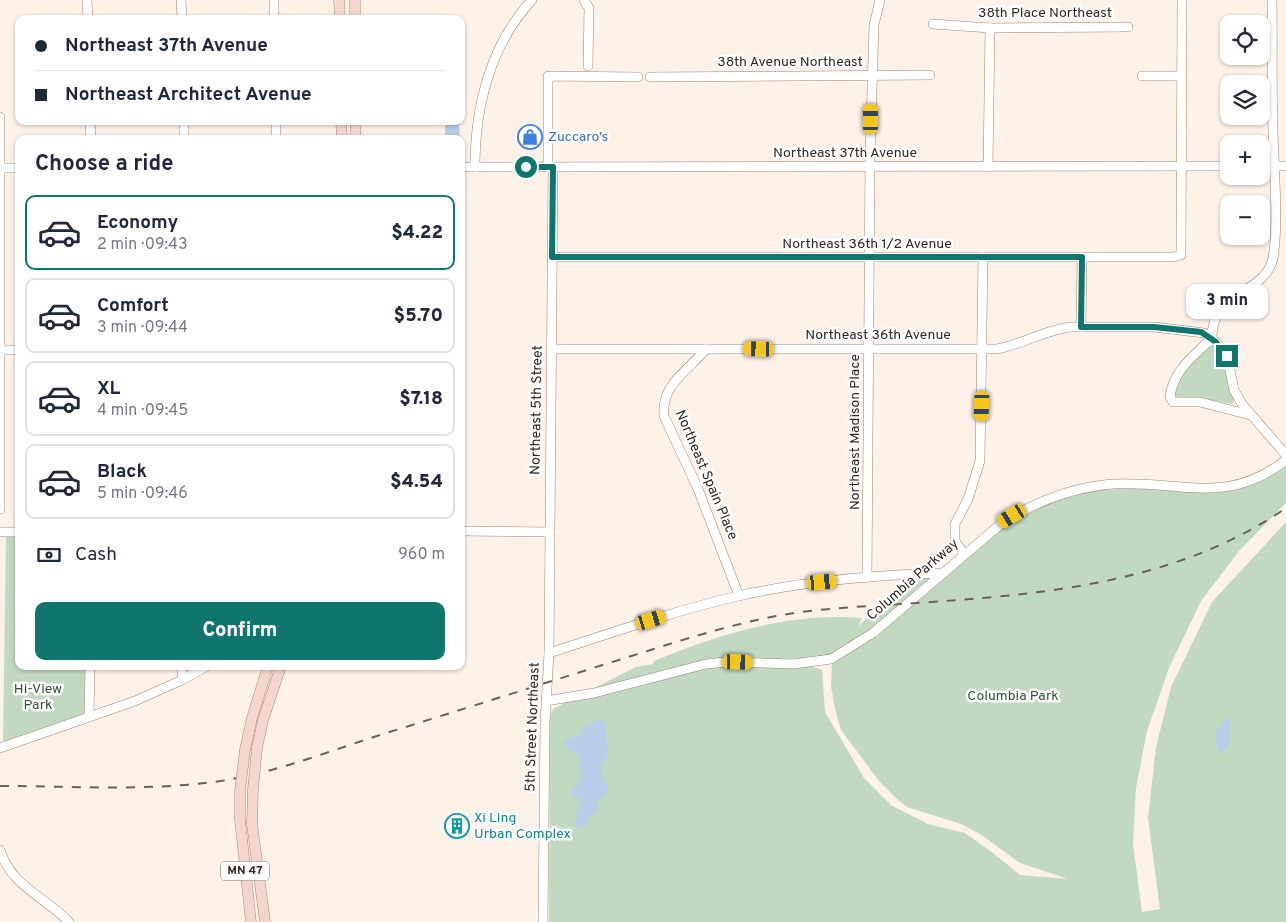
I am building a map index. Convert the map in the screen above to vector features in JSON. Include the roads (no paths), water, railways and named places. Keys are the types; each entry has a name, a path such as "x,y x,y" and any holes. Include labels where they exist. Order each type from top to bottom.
{"main road":[{"path":"339,0 340,15"},
{"path":"355,0 355,15"},
{"name":"MN 47","path":"251,922 240,820 240,791 245,750 252,718 267,670"},
{"name":"MN 47","path":"265,922 252,824 253,789 258,748 264,720 280,670"}],"street":[{"path":"87,0 88,15"},
{"path":"181,0 182,15"},
{"path":"274,0 274,15"},
{"path":"475,167 477,116 490,72 514,24 532,0"},
{"name":"Northeast Madison Place","path":"867,578 872,75 874,25 880,0"},
{"path":"1181,166 1182,0"},
{"path":"1272,0 1275,166 1272,260 1261,277 1224,304 1218,312 1212,327 1212,338 1227,356 1234,390 1250,415 1286,455"},
{"path":"587,1 589,8 588,66"},
{"name":"38th Place Northeast","path":"933,24 990,28 1128,27"},
{"path":"988,167 990,28"},
{"name":"38th Avenue Northeast","path":"650,76 930,75"},
{"path":"550,167 548,76 638,77"},
{"path":"1142,76 1182,76"},
{"path":"0,118 2,168 0,509"},
{"name":"Northeast 36th 1/2 Avenue","path":"552,257 983,258 1181,255 1181,166"},
{"name":"Northeast 37th Avenue","path":"465,167 1220,166"},
{"path":"1270,166 1286,166"},
{"name":"Northeast 5th Street","path":"549,653 552,349 550,167"},
{"path":"2,168 15,168"},
{"path":"1081,327 1082,257"},
{"path":"964,554 955,541 954,532 955,524 975,481 980,460 983,258"},
{"name":"Northeast 36th Avenue","path":"552,349 982,349 1011,346 1059,328 1081,327 1154,327 1201,332 1212,338"},
{"path":"1212,338 1178,372 1172,384 1170,397 1174,402 1180,404 1200,402 1250,415"},
{"name":"Northeast Spain Place","path":"706,349 693,365 672,383 663,404 664,416 698,489 739,596"},
{"path":"1,350 15,350"},
{"name":"Columbia Parkway","path":"546,702 594,693 706,664 727,662 793,664 831,660 873,633 964,554 1002,523 1023,510 1069,492 1115,484 1199,489 1233,487 1260,476 1286,460"},
{"path":"465,531 550,532"},
{"path":"0,532 15,532"},
{"path":"549,653 676,613 739,596 822,582 942,573"},
{"name":"5th Street Northeast","path":"544,922 546,702 549,653"},
{"path":"90,670 90,717"},
{"path":"182,670 182,680"},
{"path":"0,748 90,717 182,680 200,670"},
{"path":"0,850 12,874 22,885 69,922"}],"water":[{"path":"445,125 459,125 460,135 445,135"},
{"path":"1229,718 1229,745 1220,755 1215,742 1215,732 1225,719"},
{"path":"601,719 606,724 605,732 608,748 601,772 607,785 608,793 598,801 598,813 588,816 588,826 577,828 576,815 581,800 573,797 572,791 582,779 578,756 565,746 562,740 580,736 584,727"}],"railway":[{"path":"0,786 170,786 199,784 246,776 304,760 683,640 757,620 829,609 1002,596 1052,590 1101,582 1150,570 1197,555 1242,534 1286,508"}],"place":[{"name":"Zuccaro’s","path":"530,137"},
{"name":"Xi Ling Urban Complex","path":"457,826"}],"park label":[{"name":"Columbia Park","path":"1013,696"},
{"name":"Hi-View Park","path":"38,698"}]}
